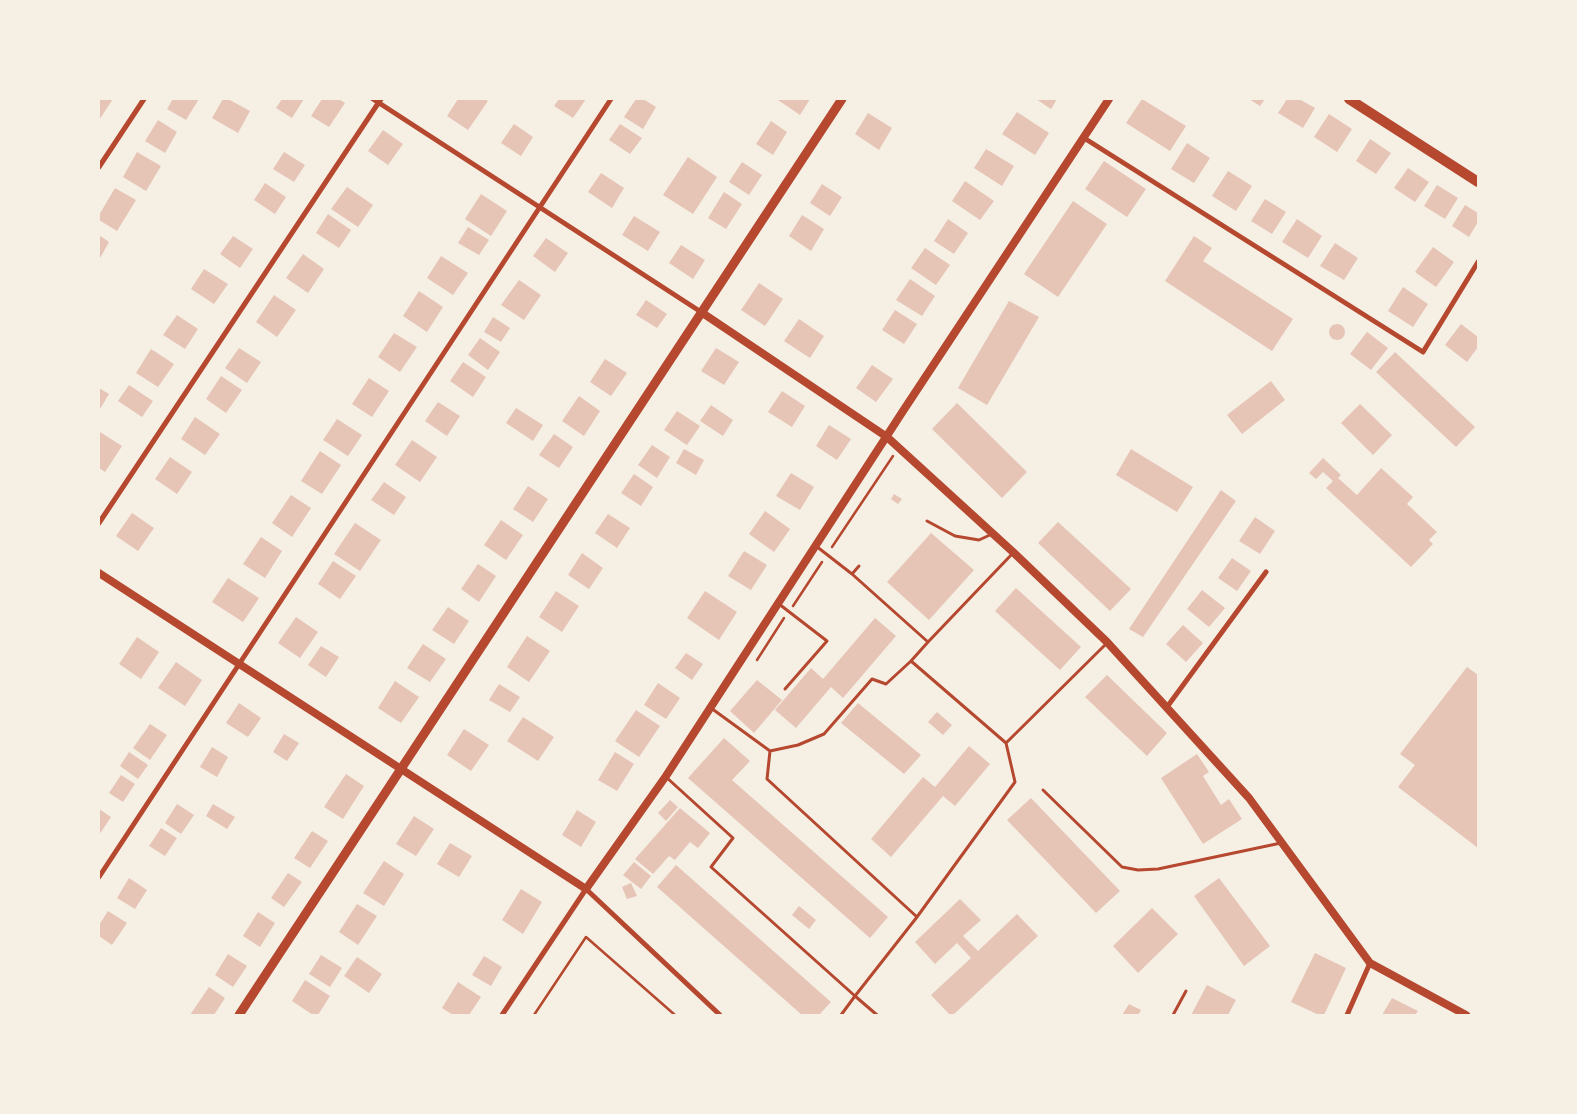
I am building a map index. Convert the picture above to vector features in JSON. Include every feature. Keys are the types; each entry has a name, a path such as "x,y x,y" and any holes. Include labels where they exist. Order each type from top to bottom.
{"main road":[{"path":"239,1015 842,99"},
{"path":"1348,99 1478,182"}],"street":[{"path":"99,167 144,99"},
{"path":"374,99 380,100 887,437 1013,552 1107,642 1167,707 1249,798 1370,963 1466,1015"},
{"path":"99,878 611,99"},
{"path":"502,1015 586,889 666,776 1109,99"},
{"path":"99,523 380,100"},
{"path":"1084,138 1423,352 1478,262"},
{"path":"1167,707 1266,572"},
{"path":"99,573 586,889 720,1015"},
{"path":"1347,1015 1370,963"}],"lane":[{"path":"927,521 955,536 979,540 992,533"},
{"path":"815,546 852,574 928,642"},
{"path":"711,708 770,751 798,745 824,734 872,679 886,684 911,660 1013,552"},
{"path":"852,574 859,566"},
{"path":"778,604 827,641 785,689"},
{"path":"1006,743 1107,642"},
{"path":"841,1015 917,917 1015,782 1006,743 911,660"},
{"path":"770,751 767,779 917,917"},
{"path":"666,776 733,838 711,867 877,1015"},
{"path":"1043,790 1122,867 1138,870 1158,869 1282,843"},
{"path":"1173,1015 1186,990"}],"path":[{"path":"757,660 898,447"},
{"path":"534,1015 586,937 675,1015"}],"building":[{"path":"99,99 113,99 99,120"},
{"path":"173,99 199,99 186,120 167,109"},
{"path":"223,99 228,99 250,111 238,133 212,118"},
{"path":"282,99 304,99 292,118 276,108"},
{"path":"322,99 339,99 345,103 329,127 311,116"},
{"path":"458,99 485,99 488,101 468,130 447,116"},
{"path":"559,99 586,99 573,118 554,106"},
{"path":"636,99 643,99 656,107 643,129 624,117"},
{"path":"779,99 810,99 800,115"},
{"path":"1036,99 1057,99 1051,109"},
{"path":"1142,99 1186,126 1170,151 1126,123"},
{"path":"1249,99 1265,99 1260,106"},
{"path":"1287,99 1299,99 1315,108 1303,128 1278,113"},
{"path":"1017,112 1049,133 1035,155 1002,134"},
{"path":"868,113 892,128 879,150 855,134"},
{"path":"1329,114 1352,129 1337,152 1314,137"},
{"path":"158,120 177,132 165,153 145,141"},
{"path":"771,121 787,132 773,155 756,144"},
{"path":"514,124 533,137 521,156 501,143"},
{"path":"620,124 642,138 630,154 609,140"},
{"path":"383,130 403,144 388,165 368,151"},
{"path":"1370,139 1391,153 1376,174 1356,161"},
{"path":"1187,143 1210,158 1194,183 1171,169"},
{"path":"986,149 1014,166 1002,186 974,168"},
{"path":"137,152 161,166 146,191 123,177"},
{"path":"284,152 305,165 294,182 273,169"},
{"path":"688,157 717,177 693,214 663,195"},
{"path":"1104,161 1146,189 1127,217 1085,189"},
{"path":"742,162 762,175 749,195 729,182"},
{"path":"1408,168 1429,182 1415,202 1394,188"},
{"path":"1228,171 1252,186 1236,211 1212,196"},
{"path":"601,173 624,188 612,208 588,192"},
{"path":"965,181 994,201 980,220 952,201"},
{"path":"265,183 286,197 275,214 254,200"},
{"path":"822,184 842,197 830,216 810,203"},
{"path":"1437,185 1458,198 1445,219 1424,206"},
{"path":"347,187 373,205 358,227 331,209"},
{"path":"115,188 136,200 117,231 99,220 99,215"},
{"path":"724,192 742,204 726,229 708,218"},
{"path":"481,194 507,211 491,236 465,219"},
{"path":"1265,199 1286,212 1272,234 1251,221"},
{"path":"1073,201 1107,224 1058,297 1024,274"},
{"path":"1465,205 1478,213 1478,222 1469,237 1452,226"},
{"path":"328,214 351,230 339,248 316,233"},
{"path":"802,215 824,229 811,251 789,236"},
{"path":"634,216 660,232 648,251 622,235"},
{"path":"948,219 968,233 954,254 934,241"},
{"path":"1297,219 1322,236 1308,258 1282,242"},
{"path":"468,227 489,240 479,255 458,243"},
{"path":"99,235 109,242 99,260"},
{"path":"233,236 253,249 240,268 220,254"},
{"path":"1194,236 1212,248 1203,261 1293,319 1272,351 1165,281"},
{"path":"546,238 568,253 555,272 533,256"},
{"path":"1335,243 1358,258 1344,280 1320,266"},
{"path":"681,245 705,260 693,279 669,263"},
{"path":"1433,247 1454,262 1436,287 1415,272"},
{"path":"925,248 950,265 936,285 911,268"},
{"path":"303,254 324,269 308,293 286,278"},
{"path":"441,256 468,273 453,295 427,278"},
{"path":"204,269 228,284 214,304 191,289"},
{"path":"910,279 935,296 922,316 896,300"},
{"path":"519,280 541,295 524,320 501,305"},
{"path":"759,283 783,299 765,326 741,310"},
{"path":"1403,287 1428,304 1413,327 1388,311"},
{"path":"419,291 443,307 427,332 403,316"},
{"path":"274,295 296,310 277,337 256,322"},
{"path":"646,300 667,314 657,328 636,315"},
{"path":"1009,301 1039,317 987,405 958,388"},
{"path":"895,310 917,324 904,344 882,330"},
{"path":"177,315 198,329 185,349 163,335"},
{"path":"493,317 510,328 501,342 484,332"},
{"path":"799,319 824,336 810,358 784,341"},
{"path":"1337,324 1345,332 1337,340 1329,332"},
{"path":"1461,324 1478,337 1478,347 1467,362 1445,345"},
{"path":"1367,332 1388,348 1371,370 1350,354"},
{"path":"394,333 417,347 400,372 378,357"},
{"path":"480,338 500,352 488,370 468,355"},
{"path":"239,348 261,362 247,383 225,368"},
{"path":"716,348 739,362 724,385 701,371"},
{"path":"151,349 174,364 158,387 136,373"},
{"path":"1395,352 1475,427 1456,447 1376,372"},
{"path":"605,359 627,373 611,396 590,382"},
{"path":"463,362 486,377 473,397 450,381"},
{"path":"872,365 893,379 876,402 856,388"},
{"path":"221,376 242,390 226,413 206,399"},
{"path":"369,378 389,391 372,417 352,404"},
{"path":"1271,381 1285,400 1242,434 1227,415"},
{"path":"129,385 153,401 142,417 118,401"},
{"path":"99,388 109,394 100,409 99,408"},
{"path":"782,391 805,406 792,427 768,412"},
{"path":"579,396 600,411 584,436 562,421"},
{"path":"438,402 460,416 447,436 425,421"},
{"path":"957,403 1027,472 1002,498 932,429"},
{"path":"1360,404 1392,435 1373,455 1341,423"},
{"path":"711,405 733,420 723,436 700,421"},
{"path":"516,408 543,425 533,441 506,423"},
{"path":"677,411 700,426 687,445 664,430"},
{"path":"195,417 220,434 205,455 181,439"},
{"path":"337,419 362,435 348,456 323,440"},
{"path":"829,425 851,439 837,460 816,446"},
{"path":"100,432 122,446 105,472 99,468"},
{"path":"554,434 573,447 559,468 539,455"},
{"path":"412,440 437,457 420,482 395,465"},
{"path":"652,445 670,457 657,478 638,465"},
{"path":"684,449 704,460 696,475 676,463"},
{"path":"1131,449 1193,487 1177,512 1116,475"},
{"path":"320,451 341,465 322,494 301,481"},
{"path":"170,457 192,472 177,494 155,479"},
{"path":"1323,458 1341,475 1338,478 1357,495 1381,468 1413,497 1407,504 1437,532 1429,540 1433,544 1411,567 1326,488 1333,481 1323,472 1316,479 1309,473"},
{"path":"791,473 814,487 800,510 776,496"},
{"path":"634,474 653,487 641,506 621,493"},
{"path":"384,482 406,497 394,515 371,500"},
{"path":"528,486 548,499 533,522 513,509"},
{"path":"1221,490 1236,501 1143,637 1129,629"},
{"path":"894,494 902,499 898,504 891,499"},
{"path":"291,495 311,508 292,537 272,523"},
{"path":"765,511 790,529 774,552 749,534"},
{"path":"132,513 154,528 138,551 116,536"},
{"path":"608,514 630,528 617,548 595,533"},
{"path":"1255,517 1275,531 1260,554 1239,541"},
{"path":"501,520 523,535 506,560 484,545"},
{"path":"1058,522 1131,589 1110,611 1038,543"},
{"path":"355,523 381,540 360,571 334,554"},
{"path":"931,533 974,570 929,620 887,582"},
{"path":"261,537 282,551 265,578 243,564"},
{"path":"744,551 767,565 751,590 728,576"},
{"path":"582,553 603,568 589,589 568,575"},
{"path":"1232,558 1251,571 1237,591 1218,578"},
{"path":"333,561 356,576 340,599 318,584"},
{"path":"478,564 496,576 479,602 461,589"},
{"path":"228,578 259,598 243,622 212,602"},
{"path":"1016,588 1081,647 1060,670 995,611"},
{"path":"1202,590 1225,608 1209,627 1187,609"},
{"path":"556,591 579,606 562,632 539,617"},
{"path":"705,591 737,612 719,640 687,618"},
{"path":"448,607 469,621 454,644 432,630"},
{"path":"296,617 318,632 300,658 278,643"},
{"path":"875,618 896,636 843,698 831,687 796,728 775,710 811,668 823,679"},
{"path":"1183,625 1203,643 1186,662 1166,644"},
{"path":"527,636 550,651 529,682 507,667"},
{"path":"137,637 159,652 141,679 119,664"},
{"path":"423,644 446,659 430,682 407,668"},
{"path":"321,646 339,657 326,677 308,665"},
{"path":"686,653 703,664 692,680 675,668"},
{"path":"176,662 202,680 185,706 158,688"},
{"path":"1467,667 1478,675 1478,848 1398,787 1415,765 1400,754"},
{"path":"1107,675 1167,733 1147,756 1085,697"},
{"path":"757,680 782,700 754,733 730,711"},
{"path":"395,681 419,697 401,723 378,708"},
{"path":"658,683 680,698 666,719 644,705"},
{"path":"499,684 520,697 510,712 489,700"},
{"path":"239,703 261,718 248,737 226,723"},
{"path":"858,703 921,755 904,774 841,723"},
{"path":"636,710 660,726 639,757 615,741"},
{"path":"937,712 952,725 943,735 928,722"},
{"path":"523,717 554,737 538,761 507,741"},
{"path":"150,724 167,735 150,760 133,748"},
{"path":"464,729 489,745 471,771 447,755"},
{"path":"284,734 299,743 287,761 273,752"},
{"path":"724,738 750,761 732,780 888,917 870,938 688,778"},
{"path":"969,746 990,764 955,806 943,796 891,857 871,839 923,777 935,787"},
{"path":"212,747 228,757 217,777 200,767"},
{"path":"129,752 148,765 138,779 120,766"},
{"path":"615,752 634,764 617,791 598,780"},
{"path":"1197,754 1209,772 1203,776 1221,805 1229,799 1242,819 1203,844 1161,778"},
{"path":"346,774 364,786 343,819 324,807"},
{"path":"121,775 135,784 123,802 109,793"},
{"path":"1031,798 1120,891 1096,913 1007,820"},
{"path":"670,800 678,807 666,821 658,813"},
{"path":"177,804 194,815 181,834 165,823"},
{"path":"213,804 235,817 227,829 206,816"},
{"path":"680,808 710,833 698,848 690,842 675,860 669,856 653,874 635,859"},
{"path":"99,809 111,817 99,835"},
{"path":"577,810 596,822 581,847 562,835"},
{"path":"414,816 434,829 416,856 396,844"},
{"path":"161,828 177,838 165,856 149,846"},
{"path":"312,831 328,841 310,868 294,858"},
{"path":"450,843 472,856 459,877 437,864"},
{"path":"384,861 404,874 384,906 363,893"},
{"path":"634,862 651,876 641,889 623,875"},
{"path":"676,865 831,1002 819,1015 802,1015 657,887"},
{"path":"288,873 302,882 284,907 271,898"},
{"path":"129,878 147,890 135,909 117,898"},
{"path":"1219,878 1270,946 1244,966 1194,896"},
{"path":"631,883 637,896 627,899 622,887"},
{"path":"521,889 542,902 523,934 502,920"},
{"path":"960,899 981,920 963,936 978,951 1017,914 1038,936 953,1015 950,1015 931,995 971,958 957,943 935,964 915,942"},
{"path":"357,904 377,916 358,945 339,932"},
{"path":"799,906 816,920 809,929 792,915"},
{"path":"1152,908 1178,934 1138,973 1113,946"},
{"path":"108,911 127,923 112,945 99,936 99,925"},
{"path":"258,912 275,923 260,947 243,936"},
{"path":"1315,953 1346,968 1324,1015 1319,1015 1291,1002"},
{"path":"228,954 247,966 233,987 215,975"},
{"path":"321,955 342,968 330,987 309,974"},
{"path":"484,956 502,967 491,986 472,975"},
{"path":"357,957 382,974 369,993 344,976"},
{"path":"305,980 330,996 318,1015 313,1015 292,1001"},
{"path":"458,982 481,997 469,1015 453,1015 442,1008"},
{"path":"1207,985 1236,1000 1228,1015 1191,1015"},
{"path":"209,987 225,998 214,1015 190,1015"},
{"path":"1392,998 1418,1011 1415,1015 1382,1015"},
{"path":"1129,1004 1141,1010 1138,1015 1122,1015"}]}
